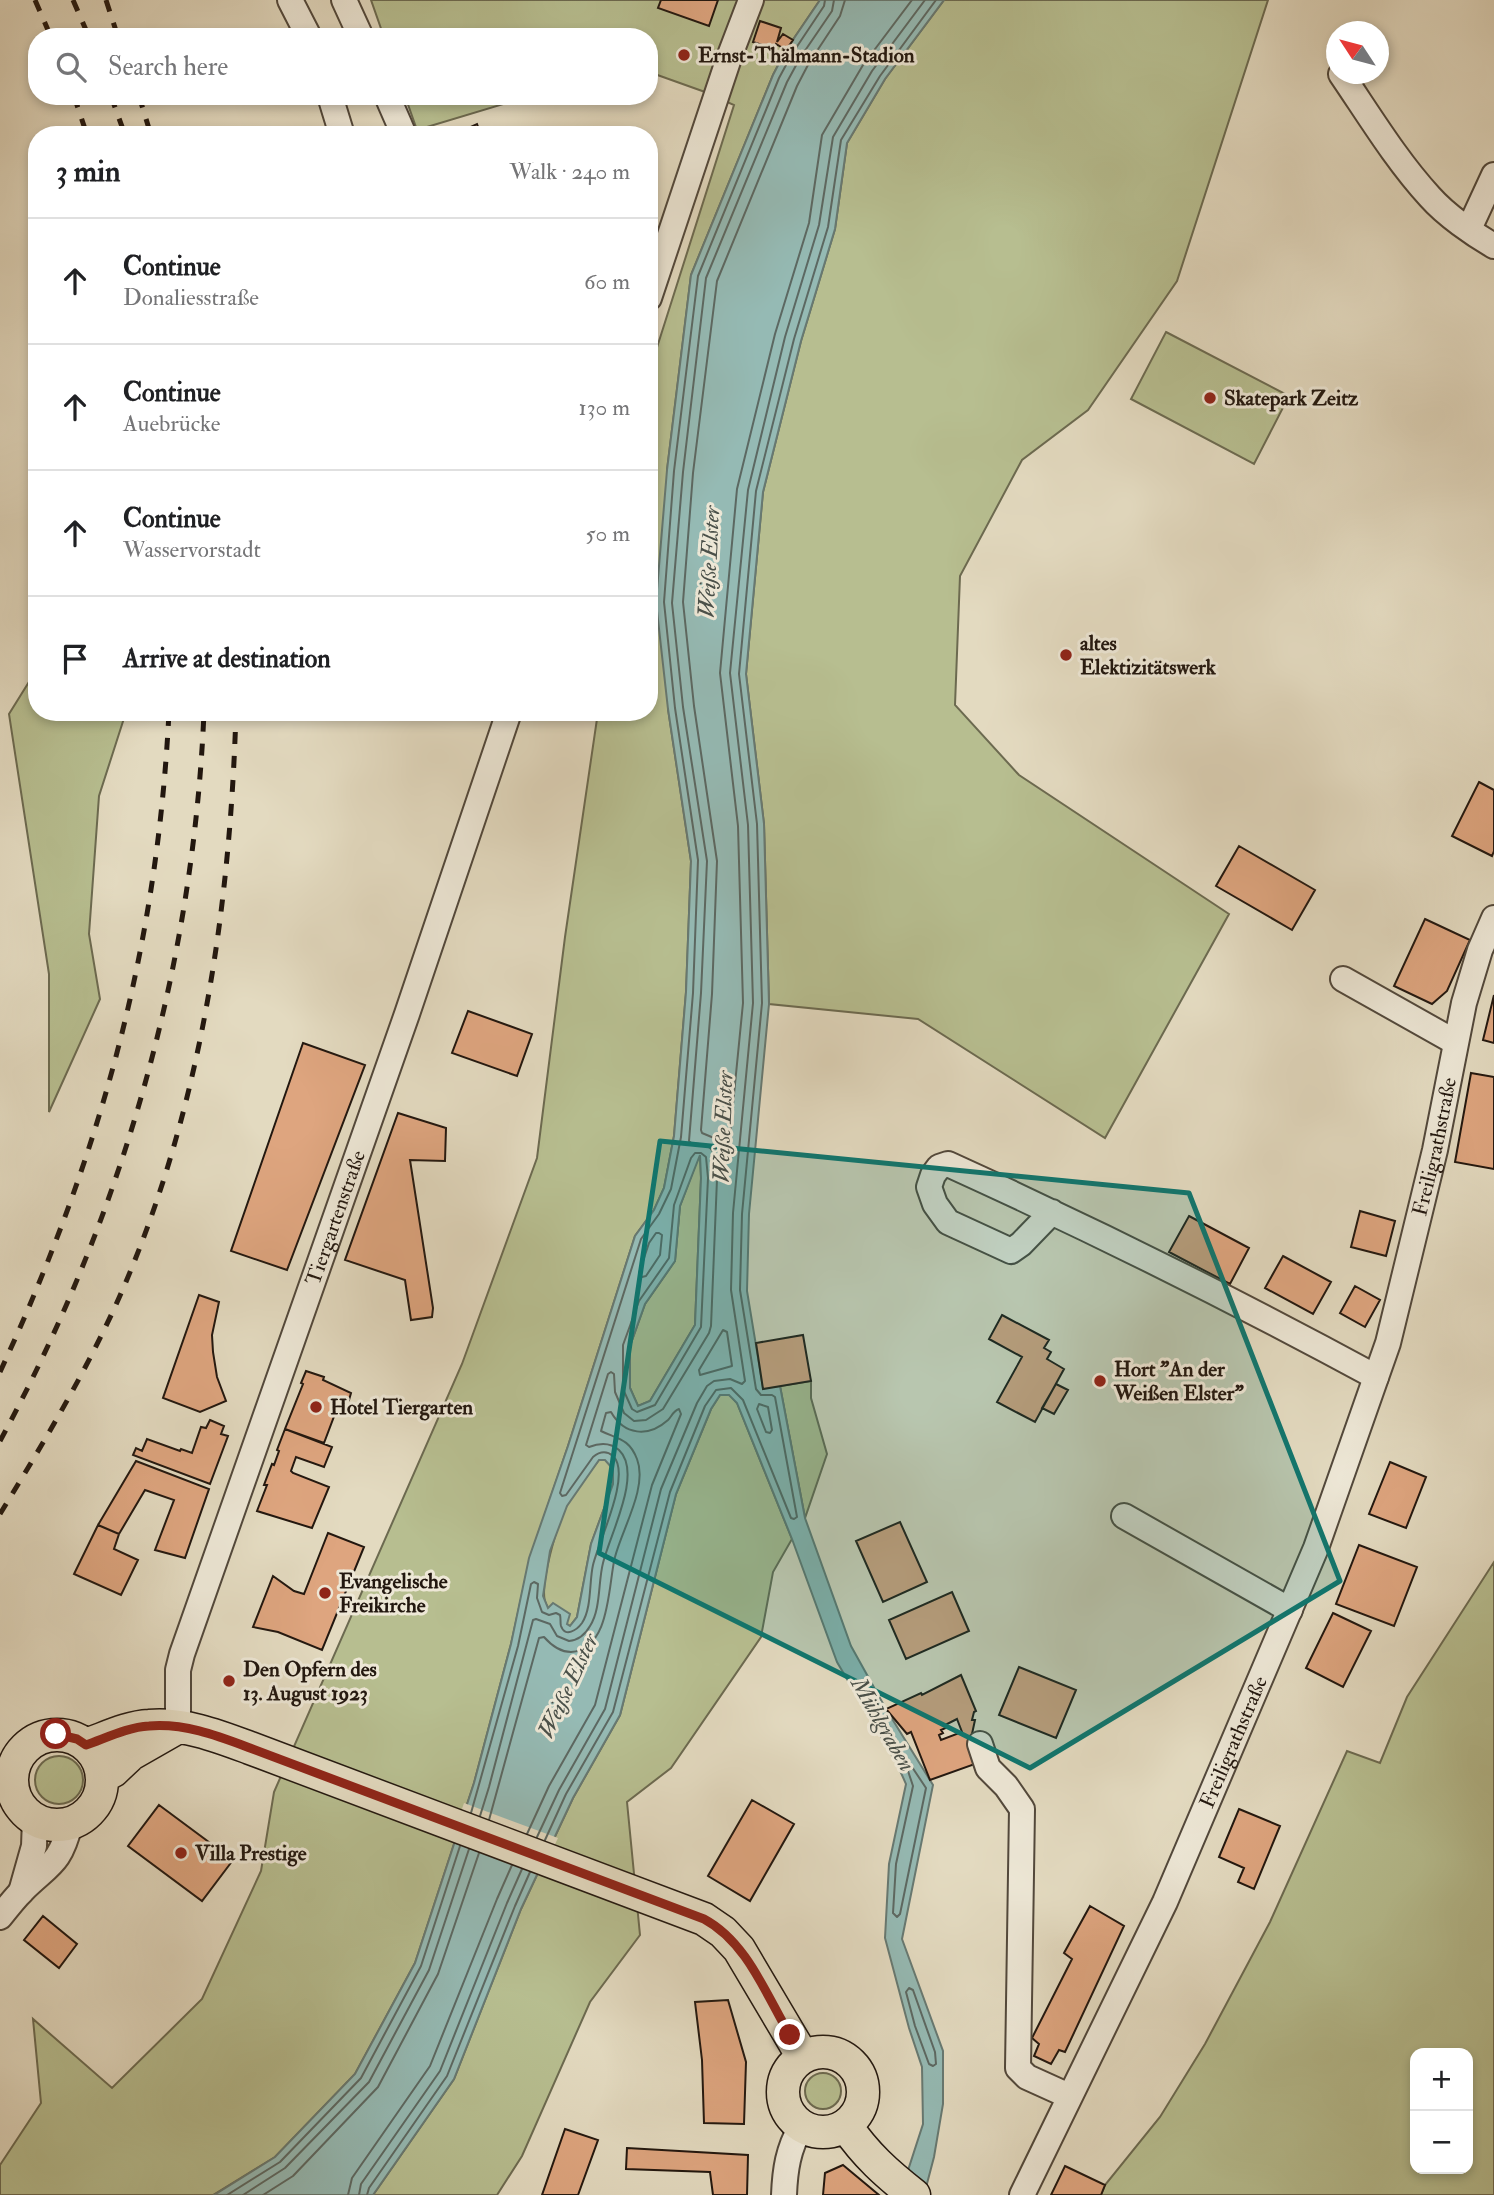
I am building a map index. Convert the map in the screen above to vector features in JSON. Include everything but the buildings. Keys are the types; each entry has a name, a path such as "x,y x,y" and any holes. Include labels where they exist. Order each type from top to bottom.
{"main road":[{"path":"86,1745 134,1728 149,1726 178,1727 204,1732 715,1925 739,1949 803,2057"},
{"path":"102,1777 131,1754 178,1727"},
{"path":"56,1734 77,1739 86,1745 98,1759 102,1777 99,1797 94,1806 79,1820 69,1824 51,1825 26,1813 15,1797 6,1772 16,1761 13,1745 56,1734"},
{"path":"816,2052 829,2052 842,2056 853,2065 861,2076 862,2104 856,2116 846,2126 827,2133 817,2133 801,2127 790,2117 782,2095 786,2073 793,2064 816,2052"},
{"path":"846,2126 866,2154 907,2190"}],"street":[{"path":"290,0 304,28"},
{"path":"344,0 357,28"},
{"path":"658,271 751,0"},
{"path":"1348,84 1388,145 1431,199 1494,246"},
{"path":"333,105 339,126"},
{"path":"391,105 400,126"},
{"path":"1469,229 1494,175"},
{"name":"Tiergartenstraße","path":"178,1727 178,1670 182,1654 402,1028 506,721"},
{"name":"Freiligrathstraße","path":"1022,2195 1165,1902 1316,1548 1388,1343 1435,1150 1464,1003 1480,950 1494,918"},
{"path":"1343,979 1455,1042"},
{"path":"1052,1212 1011,1251 948,1222 935,1204 929,1187 939,1167 948,1164 1052,1212 1277,1323 1376,1377"},
{"path":"1124,1516 1290,1611"},
{"path":"980,1744 988,1768 1006,1786 1022,1809 1018,2068 1027,2077 1069,2096"},
{"path":"21,1892 34,1846 34,1819"},
{"path":"0,1917 21,1892 51,1866 65,1843 69,1824"},
{"path":"784,2195 788,2157 801,2127"}],"highlighted area":[{"path":"660,1141 1189,1193 1340,1581 1030,1768 599,1553"}],"green space":[{"path":"371,0 820,0 786,50 773,75 691,275 667,470 668,709 691,861 686,992 674,1136 664,1188 654,1210 635,1236 530,1558 511,1644 474,1783 415,1963 355,2074 275,2157 213,2195 0,2195 0,2165 41,2103 33,2019 112,2088 202,1999 261,1871 274,1792 462,1364 537,1158 565,937 597,721 658,721 658,344 734,105 658,75 658,28 381,28"},
{"path":"944,0 1268,0 1177,281 1088,410 1022,460 960,576 955,705 1019,775 1229,914 1105,1138 918,1019 769,1004 764,824 746,674 763,492 801,341 835,229 847,143 885,79"},
{"path":"408,105 500,105 430,126 416,126"},
{"name":"Skatepark Zeitz","path":"1166,332 1289,396 1254,464 1131,399"},
{"path":"28,683 28,721 123,721 99,796 89,934 100,999 49,1112 49,974 9,714"},
{"path":"700,1153 695,1325 650,1401 638,1406 630,1388 630,1346 645,1304 675,1261 680,1206"},
{"path":"811,1381 811,1398 827,1454 805,1518 780,1386"},
{"path":"729,1394 737,1403 792,1539 773,1572 761,1637 671,1768 627,1802 640,1935 590,2002 522,2156 497,2195 373,2195 454,2079 521,1909 573,1798 620,1715 676,1494 711,1409 720,1395"},
{"path":"605,1459 613,1469 613,1484 591,1544 577,1617 570,1626 553,1614 546,1604 544,1596 547,1570 554,1539 567,1505 599,1460"},
{"path":"1494,1562 1494,2195 1101,2195 1105,2185 1160,2117 1205,2044 1270,1922 1347,1751 1380,1763 1407,1697"},
{"path":"59,1756 76,1763 83,1780 76,1797 59,1804 42,1797 35,1780 42,1763"},
{"path":"823,2073 835,2079 841,2091 835,2103 823,2109 811,2103 805,2091 811,2079"}],"water":[{"path":"820,0 944,0 885,79 847,143 835,229 801,341 763,492 746,674 764,824 769,1004 749,1214 747,1291 763,1388 780,1386 805,1518 851,1646 933,1785 902,1939 943,2051 943,2104 924,2195 900,2195 923,2124 922,2067 885,1938 889,1864 906,1784 837,1662 792,1539 737,1403 729,1395 720,1395 711,1409 676,1494 620,1715 573,1798 521,1909 454,2079 373,2195 214,2195 275,2157 355,2074 415,1963 474,1783 511,1644 529,1558 635,1236 654,1210 664,1188 674,1136 686,992 691,861 668,709 658,620 658,578 667,470 691,275 773,75 786,50","holes":["700,1155 695,1325 650,1401 638,1406 630,1388 630,1346 645,1304 675,1261 680,1206","599,1460 605,1460 613,1469 613,1484 591,1544 577,1617 570,1626 567,1624 570,1614 553,1603 548,1608 543,1596 550,1551 567,1506"]}],"pier":[{"path":"464,1803 558,1838 540,1876 451,1841"}],"railway":[{"path":"35,0 47,28"},
{"path":"73,0 85,28"},
{"path":"106,0 115,28"},
{"path":"77,105 84,126"},
{"path":"114,105 122,126"},
{"path":"142,105 148,126"},
{"path":"0,1372 67,1211 118,1051 152,886 168,721"},
{"path":"0,1441 43,1356 82,1268 115,1179 144,1088 167,996 185,903 197,808 203,721"},
{"path":"0,1514 65,1405 109,1320 149,1222 172,1151 191,1080 218,934 227,860 236,721"}],"place":[{"name":"Ernst-Thälmann-Stadion","path":"684,55"},
{"name":"Skatepark Zeitz","path":"1210,398"},
{"name":"altes Elektizitätswerk","path":"1066,655"},
{"name":"Hort \"An der Weißen Elster\"","path":"1100,1381"},
{"name":"Hotel Tiergarten","path":"316,1407"},
{"name":"Evangelische Freikirche","path":"325,1593"},
{"name":"Den Opfern des 13. August 1923","path":"229,1681"},
{"name":"Villa Prestige","path":"181,1853"}],"route":[{"path":"56,1734 77,1739 86,1745 134,1728 149,1726 195,1729 704,1919 715,1925 739,1949 790,2035"}],"water label":[{"name":"Weiße Elster","path":"709,562"},
{"name":"Weiße Elster","path":"723,1127"},
{"name":"Weiße Elster","path":"568,1686"},
{"name":"Mühlgraben","path":"883,1724"}]}
